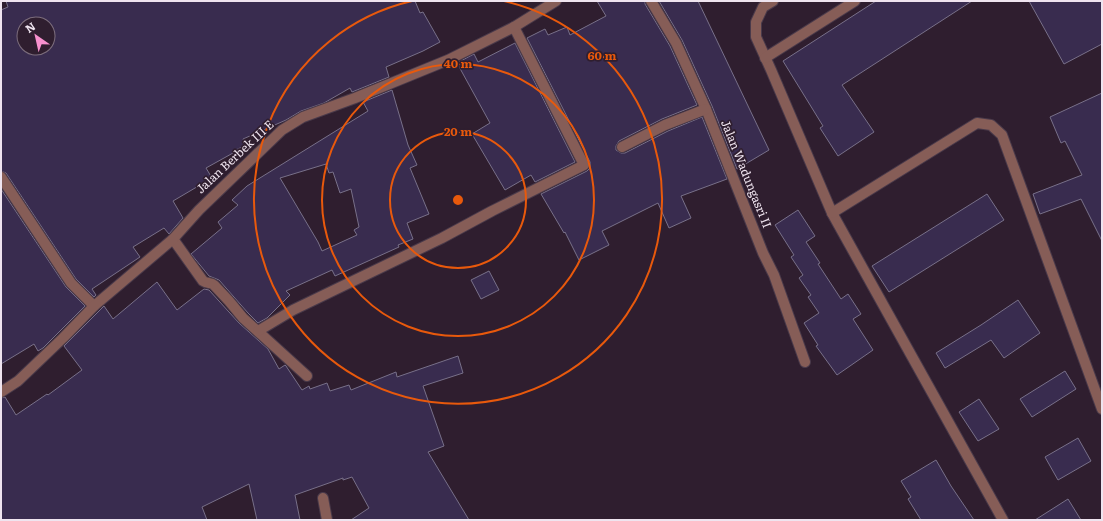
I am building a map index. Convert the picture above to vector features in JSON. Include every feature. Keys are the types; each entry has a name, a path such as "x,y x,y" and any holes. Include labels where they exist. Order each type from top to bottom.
{"street":[{"name":"Jalan Berbek III E","path":"1,392 18,381 94,306 172,239 199,210 282,130 303,117 355,98 448,60 514,27 556,1"},
{"name":"Jalan Wadungasri II","path":"651,1 676,42 706,109 763,253 774,275 805,362"},
{"path":"773,1 763,7 756,22 756,37 832,213 1003,520"},
{"path":"765,58 855,1"},
{"path":"258,331 293,310 442,238 584,165 514,27"},
{"path":"622,147 665,125 706,109"},
{"path":"832,213 977,123 991,126 1002,135 1102,409"},
{"path":"1,178 71,283 94,306"},
{"path":"172,239 203,281 206,283 212,283 243,318 307,376"},
{"path":"322,498 327,520"}],"building":[{"path":"6,1 415,1 420,13 423,12 440,42 386,67 389,77 352,92 350,88 324,103 301,111 286,120 243,139 246,145 206,168 212,178 173,201 183,218 169,234 164,228 133,247 140,257 92,289 96,295 94,297 76,279 6,173 1,171 1,10 8,7"},
{"path":"597,1 645,1 645,4 670,46 697,105 662,119 619,141 616,146 616,150 621,153 625,153 668,131 702,117 727,179 681,196 691,218 669,228 658,203 602,231 609,245 579,260 565,232 564,233 541,194 587,171 590,168 590,162 527,38 545,29 548,35 567,27 570,35 606,16"},
{"path":"659,1 698,1 769,150 737,169 712,106 682,40"},
{"path":"876,1 972,1 842,85 874,132 838,156 820,128 823,126 783,61"},
{"path":"1029,1 1102,1 1102,44 1064,64"},
{"path":"515,43 575,162 535,182 531,175 505,190 472,134 490,123 457,63 474,54 478,62"},
{"path":"392,90 408,145 417,165 410,168 429,214 407,223 413,239 398,245 399,247 335,276 332,270 286,291 290,295 267,318 258,323 219,280 209,276 191,254 222,228 218,222 238,205 232,200 247,186 368,111 363,102","holes":["326,164 329,173 333,172 340,193 351,189 359,227 354,230 357,235 322,251 280,178"]},
{"path":"1102,93 1102,241 1081,199 1040,214 1033,194 1082,175 1065,141 1061,143 1050,117"},
{"path":"1,189 66,287 85,306 43,348 38,351 34,344 1,364"},
{"path":"987,194 1004,220 889,292 872,266"},
{"path":"798,210 815,236 806,242 820,263 818,264 841,299 848,294 861,314 853,319 873,350 837,375 816,346 818,345 804,323 819,313 808,297 811,295 799,278 803,275 791,257 794,255 775,225"},
{"path":"489,271 499,290 481,299 471,280"},
{"path":"157,282 177,310 204,289 209,290 239,323 268,349 279,369 285,365 286,366 302,390 309,386 310,389 327,383 330,391 349,385 351,390 396,372 397,377 458,356 463,373 423,386 444,446 428,452 469,520 351,520 369,508 352,477 343,480 343,478 295,495 300,520 257,520 249,484 202,507 207,520 1,520 1,398 5,397 16,415 47,394 48,395 82,370 64,346 104,306 113,319"},
{"path":"1018,300 1040,333 1004,358 991,340 945,368 936,353"},
{"path":"1065,371 1076,389 1032,417 1020,399"},
{"path":"979,399 999,429 978,441 959,412"},
{"path":"1078,438 1091,461 1058,480 1045,457"},
{"path":"936,460 951,486 974,520 921,520 908,499 911,497 901,481"},
{"path":"1068,499 1081,520 1035,520"}]}
